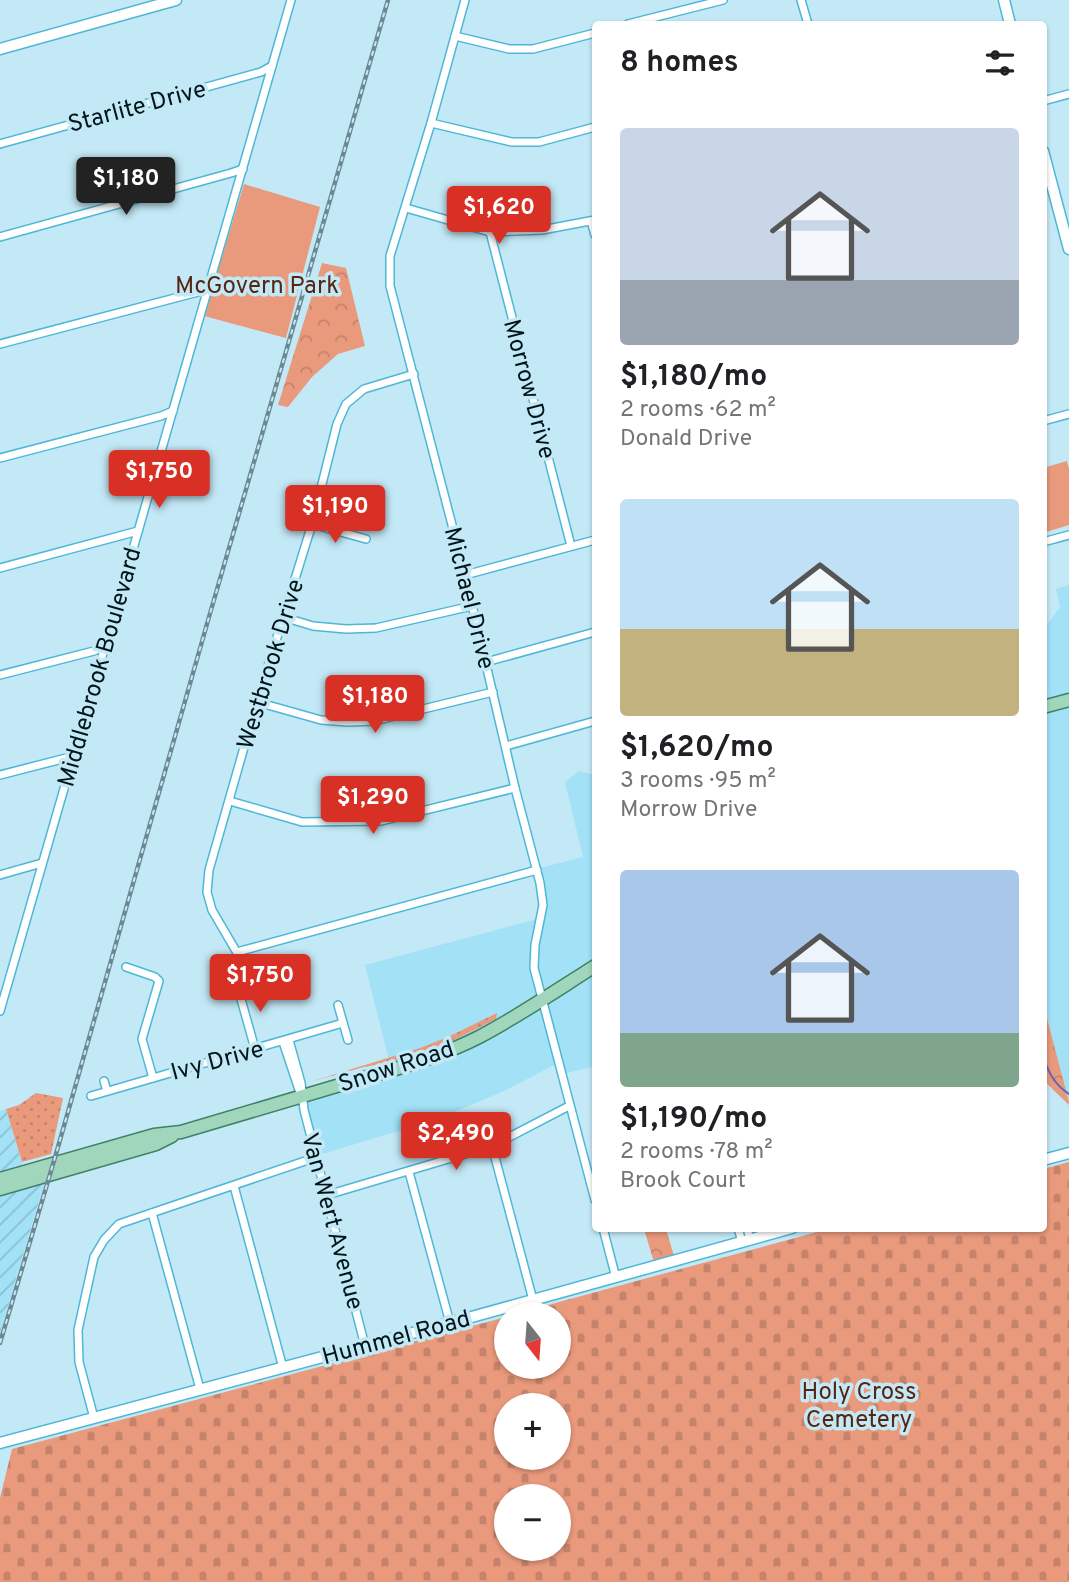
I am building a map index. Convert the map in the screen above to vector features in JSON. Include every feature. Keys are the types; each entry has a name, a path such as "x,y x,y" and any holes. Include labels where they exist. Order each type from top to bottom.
{"main road":[{"path":"1047,706 1069,700"},
{"name":"Snow Road","path":"0,1179 142,1138 181,1132 395,1070 454,1049 480,1037 592,968"},
{"name":"Snow Road","path":"0,1189 156,1144 181,1132"}],"street":[{"name":"Middlebrook Boulevard","path":"0,1011 291,0"},
{"name":"Michael Drive","path":"465,0 390,256 390,286 465,575 537,870 543,905 535,944 534,968 592,1189"},
{"path":"640,21 723,0"},
{"path":"801,0 807,21"},
{"path":"1004,0 1009,21"},
{"path":"0,49 172,1"},
{"path":"454,36 509,49 533,49 592,34"},
{"name":"Starlite Drive","path":"0,144 261,72 272,66"},
{"path":"1047,100 1069,94"},
{"path":"431,123 512,142 539,142 592,128"},
{"path":"1047,164 1067,232 1069,249"},
{"path":"0,237 243,169"},
{"path":"406,208 490,232 542,230 592,220"},
{"name":"Morrow Drive","path":"490,232 571,546"},
{"path":"0,344 198,292 209,286"},
{"name":"Westbrook Drive","path":"237,952 212,910 207,892 209,870 312,524 337,424 346,404 364,389 414,374"},
{"path":"0,458 173,411"},
{"path":"1047,420 1069,414"},
{"path":"312,524 366,539"},
{"path":"0,568 138,531"},
{"path":"1047,541 1069,535"},
{"path":"465,575 592,541"},
{"path":"283,617 313,626 376,628 472,606"},
{"path":"485,662 592,633"},
{"path":"0,675 105,646"},
{"path":"257,702 321,720 374,721 493,692"},
{"path":"506,746 592,722"},
{"path":"0,775 74,756"},
{"path":"230,801 303,822 382,821 515,788"},
{"path":"0,875 42,863"},
{"path":"255,1049 239,992 243,963 237,952 537,870"},
{"path":"126,967 155,977 159,981 142,1039 153,1078"},
{"path":"0,978 8,983"},
{"path":"338,1005 348,1041"},
{"name":"Ivy Drive","path":"91,1096 343,1023"},
{"name":"Van Wert Avenue","path":"286,1041 301,1083 302,1097 365,1346"},
{"path":"104,1081 107,1091"},
{"path":"327,1195 492,1146 569,1106"},
{"path":"492,1146 533,1300"},
{"path":"1047,1159 1069,1153"},
{"path":"94,1418 79,1362 78,1330 94,1257 104,1240 119,1224 317,1157"},
{"path":"409,1171 450,1323"},
{"path":"234,1186 283,1368"},
{"path":"152,1213 201,1389"},
{"path":"604,1232 616,1278"},
{"name":"Hummel Road","path":"0,1443 616,1278 747,1237 772,1232"}],"shaded area":[{"path":"1069,585 1069,1102 1047,1018 1047,625 1060,607 1056,589"},
{"path":"579,771 592,774 592,1067 559,1075 556,1064 504,1091 435,1120 319,1155 302,1089 390,1064 365,965 545,917 540,868 583,857 565,782"},
{"path":"6,1109 28,1183 46,1177 0,1333 0,1111"}],"green space":[{"name":"McGovern Park","path":"244,184 320,207 286,338 204,316"},
{"path":"322,263 346,268 365,346 338,354 312,377 288,407 278,405"},
{"path":"1067,461 1069,525 1047,532 1047,467"},
{"path":"497,1013 496,1019 452,1041 393,1062 310,1082 420,1048"},
{"path":"1047,1018 1069,1102 1069,1105 1047,1084"},
{"path":"36,1093 63,1098 51,1154 22,1162 6,1109 19,1105"},
{"name":"Holy Cross Cemetery","path":"1069,1162 1069,1582 0,1582 0,1498 12,1449 494,1320 494,1379 571,1379 571,1302 559,1302 817,1232 1047,1232 1047,1168"},
{"path":"645,1232 667,1232 674,1256 654,1262"}],"waterway":[{"path":"1047,1068 1059,1086 1069,1094"}],"railway":[{"path":"0,1343 388,0"}]}
